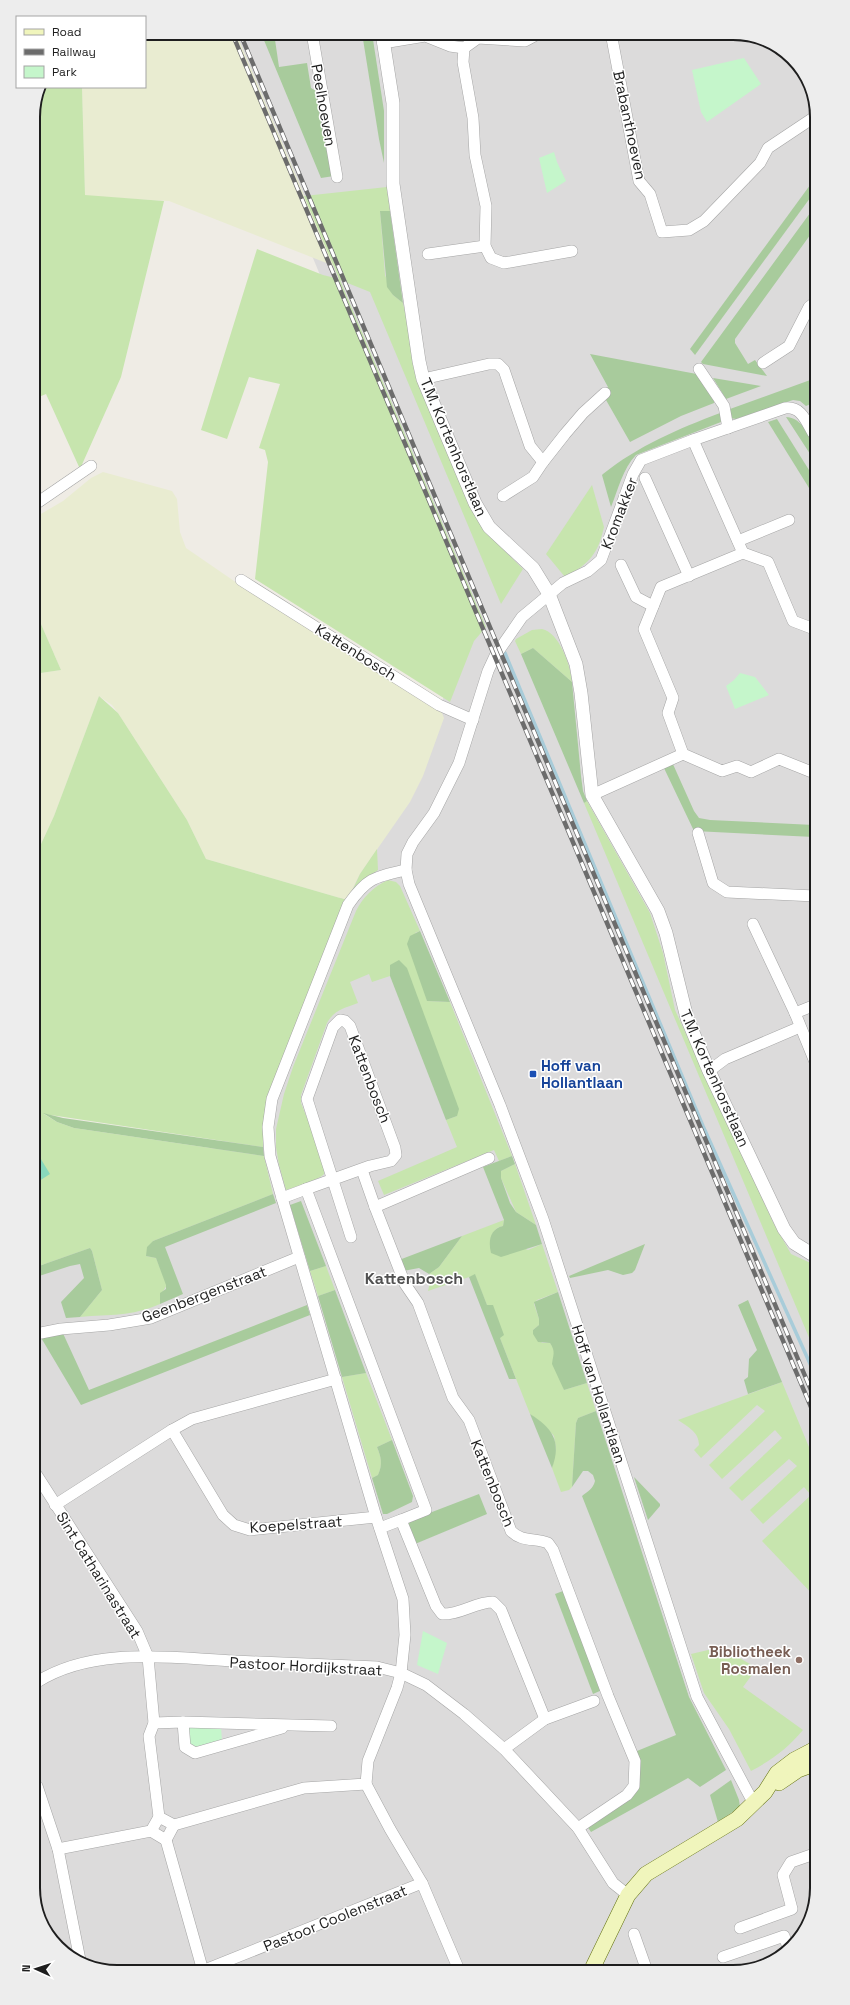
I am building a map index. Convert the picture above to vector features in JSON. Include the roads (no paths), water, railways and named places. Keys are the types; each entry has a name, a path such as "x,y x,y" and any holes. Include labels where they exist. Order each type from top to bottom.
{"main road":[{"path":"594,1965 628,1895 646,1874 737,1819 765,1792 777,1773 794,1760 810,1752"},
{"path":"765,1792 798,1770 810,1766"}],"street":[{"name":"Peelhoeven","path":"313,40 337,178"},
{"name":"T.M. Kortenhorstlaan","path":"383,40 393,103 393,184 419,361 423,379 475,503 489,527 533,568 549,594 576,664 581,693 592,795 658,911 687,1018 709,1071 784,1229 794,1243 810,1252"},
{"path":"435,40 450,46 464,48 475,40"},
{"path":"509,40 527,40"},
{"name":"Brabanthoeven","path":"612,40 640,181 650,194 662,232 689,230 704,221 760,163 768,148 810,120"},
{"path":"464,48 463,62 473,118 474,155 486,206 485,246 491,258 504,264 572,251"},
{"path":"428,254 485,246"},
{"path":"763,363 789,346 810,306"},
{"path":"423,379 489,364 498,364 504,370 530,446 542,462"},
{"path":"699,369 724,406 728,428"},
{"path":"503,496 534,477 542,462 583,413 605,393"},
{"name":"Kromakker","path":"549,594 563,583 588,572 601,560 633,474 641,460 693,440 791,407 797,409 802,414 810,428"},
{"path":"693,440 743,553"},
{"path":"40,501 91,466"},
{"path":"645,478 689,576"},
{"path":"738,541 789,520"},
{"path":"810,627 793,621 768,562 743,553 661,587 644,629 673,698 668,714 683,754 722,771 737,766 751,772 779,759 810,771"},
{"path":"621,565 636,597 653,606"},
{"name":"Kattenbosch","path":"241,580 440,705 473,720"},
{"name":"Hoff van Hollantlaan","path":"549,594 522,617 495,656 488,671 459,763 434,813 407,854 406,870 409,884 500,1105 543,1219 697,1697 754,1804"},
{"path":"592,795 683,754"},
{"path":"698,833 713,883 727,892 810,896"},
{"path":"406,870 382,875 369,880 358,890 348,905 272,1099 268,1127 270,1156 282,1198 378,1522 404,1599 405,1634 401,1673 397,1688 368,1761 366,1784 390,1829 422,1883 457,1965"},
{"path":"753,924 795,1013 810,1050"},
{"path":"795,1013 810,1007"},
{"name":"Kattenbosch","path":"282,1198 332,1179 362,1170 370,1166 392,1161 396,1155 395,1148 350,1026 345,1021 340,1020 333,1027 307,1099 332,1179 351,1237"},
{"path":"709,1071 725,1059 800,1027"},
{"path":"375,1207 489,1158"},
{"name":"Kattenbosch","path":"362,1170 405,1284 418,1303 453,1398 469,1420 511,1531 516,1536 522,1538 542,1541 548,1544 553,1550 608,1696 635,1762 634,1786 627,1795 578,1828"},
{"path":"306,1189 426,1510 401,1520 378,1522"},
{"name":"Geenbergenstraat","path":"40,1333 61,1329 109,1325 151,1318 299,1257"},
{"path":"55,1504 192,1419 336,1379"},
{"name":"Koepelstraat","path":"172,1430 222,1515 234,1525 250,1530 378,1522"},
{"name":"Sint Catharinastraat","path":"40,1480 137,1631 148,1657 154,1723 149,1736 159,1817"},
{"path":"401,1520 436,1606 442,1614 452,1615 483,1602 493,1602 501,1610 545,1719"},
{"name":"Pastoor Hordijkstraat","path":"40,1681 70,1666 105,1660 148,1657 377,1667 401,1673 426,1685 464,1714 504,1750 578,1828 613,1883 628,1895"},
{"path":"504,1750 545,1719 594,1702"},
{"path":"183,1722 186,1747 195,1753 294,1725"},
{"path":"154,1723 183,1722 331,1726"},
{"path":"151,1831 159,1817 174,1825 304,1788 366,1784"},
{"path":"40,1795 58,1849 79,1955"},
{"path":"166,1840 174,1825"},
{"path":"58,1849 151,1831 166,1840 201,1965"},
{"path":"740,1928 792,1909 783,1875 791,1862 810,1855"},
{"name":"Pastoor Coolenstraat","path":"218,1965 422,1883"},
{"path":"634,1934 645,1965"},
{"path":"723,1957 784,1936 786,1943"}],"waterway":[{"path":"505,653 703,1126 810,1364"}],"railway":[{"path":"235,40 810,1405"},
{"path":"243,40 810,1388"}],"place":[{"name":"Hoff van Hollantlaan","path":"533,1074"},
{"name":"Bibliotheek Rosmalen","path":"799,1660"}],"district":[{"name":"Kattenbosch","path":"414,1278"}]}
